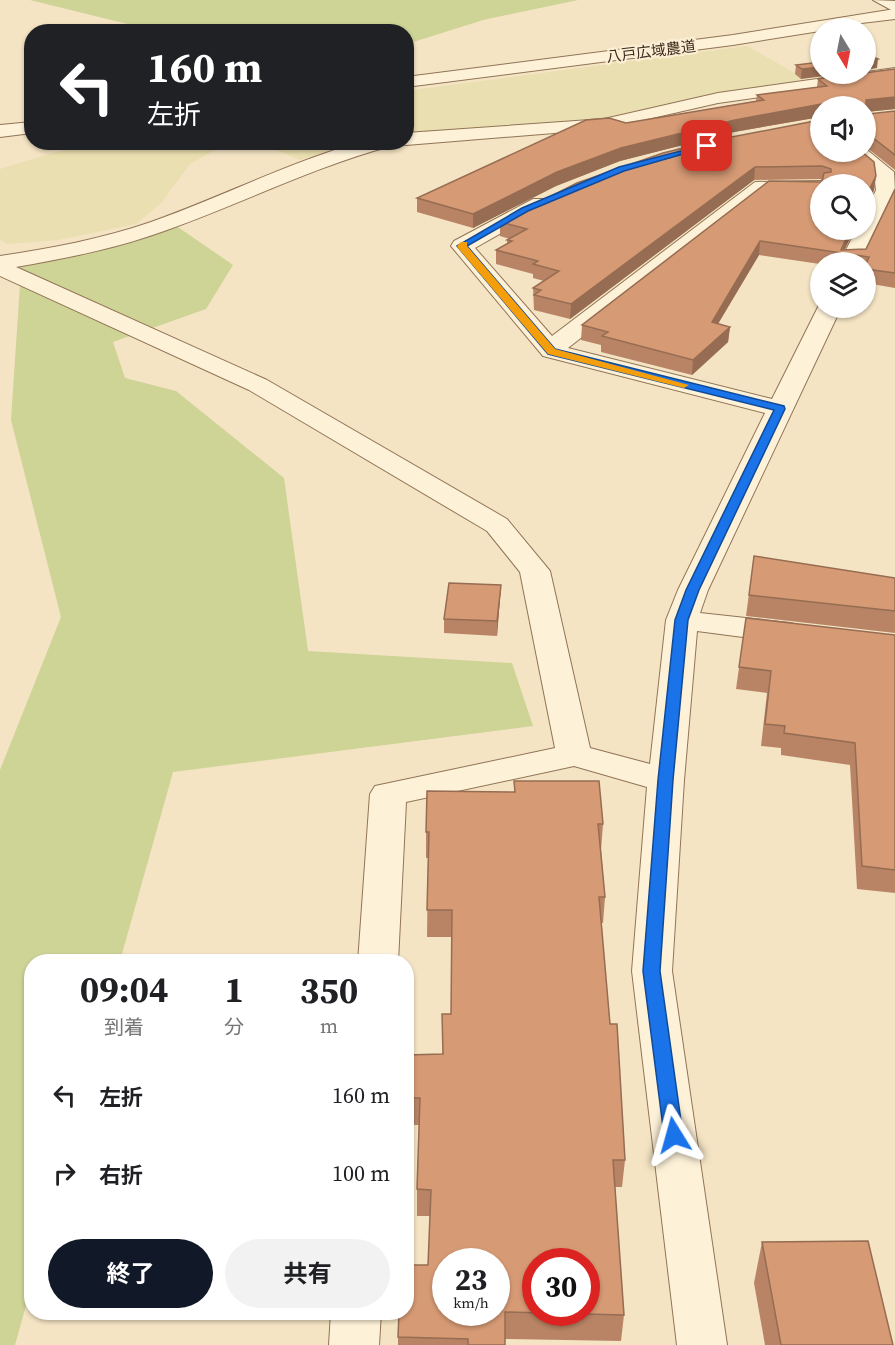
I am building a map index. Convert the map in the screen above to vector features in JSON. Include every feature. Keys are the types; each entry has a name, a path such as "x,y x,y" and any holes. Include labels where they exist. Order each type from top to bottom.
{"street":[{"path":"881,0 895,7"},
{"name":"八戸広域農道","path":"414,81 733,40 895,14"},
{"path":"414,139 570,128 604,123 718,98 895,73"},
{"path":"0,131 24,128"},
{"path":"0,263 80,250 127,237 350,150"},
{"path":"871,162 884,172 876,189"},
{"path":"552,351 564,337 762,186 810,187"},
{"path":"557,196 525,209 462,246 552,351 780,409"},
{"path":"0,268 258,385 497,525 535,571 574,755"},
{"path":"702,1345 652,971 666,780 682,620 693,590 824,318"},
{"path":"682,620 824,637"},
{"path":"378,954 388,794 574,755 666,780"},
{"path":"354,1345 356,1320"}],"shaded area":[{"path":"747,46 805,79 761,88 710,94 587,122 414,135 414,90"},
{"path":"63,150 215,150 190,164 161,203 136,224 58,240 7,244 0,240 0,169"},
{"path":"277,150 332,150 300,160"}],"green space":[{"path":"30,0 578,0 483,20 414,42 414,24 128,24"},
{"path":"172,223 233,265 206,309 113,342 125,378 176,391 284,478 308,651 512,663 533,726 173,772 122,954 24,954 24,1313 15,1345 0,1345 0,770 61,617 11,420 22,254"}],"building":[{"path":"810,63 810,68 802,69 796,65"},
{"path":"895,69 895,97 876,99 876,96 810,96 810,106 735,120 621,148 557,172 473,214 417,198 586,120 609,118 626,123 764,100 757,95 827,86 824,84 876,84 876,71"},
{"path":"895,111 895,155 876,140 876,113"},
{"path":"810,122 810,162 874,162 876,174 824,174 831,172 831,169 822,166 755,167 571,304 534,295 541,290 533,288 559,271 533,264 538,261 496,250 512,241 507,240 527,229 500,222 577,183 663,153"},
{"path":"769,181 810,182 810,240 846,240 841,250 866,249 870,240 876,240 876,228 895,189 895,273 876,270 876,252 835,252 760,241 712,322 730,327 693,360 602,336 608,332 582,325"},
{"path":"754,556 895,578 895,611 749,595"},
{"path":"449,583 501,585 497,621 444,619"},
{"path":"746,618 895,635 895,870 862,866 855,743 784,733 785,726 765,724 771,671 739,667"},
{"path":"514,781 599,781 603,824 598,824 605,897 599,897 610,1024 617,1024 625,1160 613,1160 624,1315 600,1314 600,1248 522,1248 522,1312 510,1312 510,1248 432,1248 432,1326 505,1326 505,1345 468,1345 468,1339 398,1337 399,1320 414,1320 414,1265 428,1265 431,1190 417,1189 420,1098 414,1098 414,1055 443,1054 442,1014 451,1014 452,910 427,910 429,832 426,832 427,791 515,792"},
{"path":"868,1241 893,1345 781,1345 762,1242"}],"slow traffic":[{"path":"464,244 462,246 552,351 684,385"}],"route":[{"path":"674,1135 652,971 666,780 682,620 693,590 780,409 552,351 462,246 525,209 622,169 707,146"}]}
